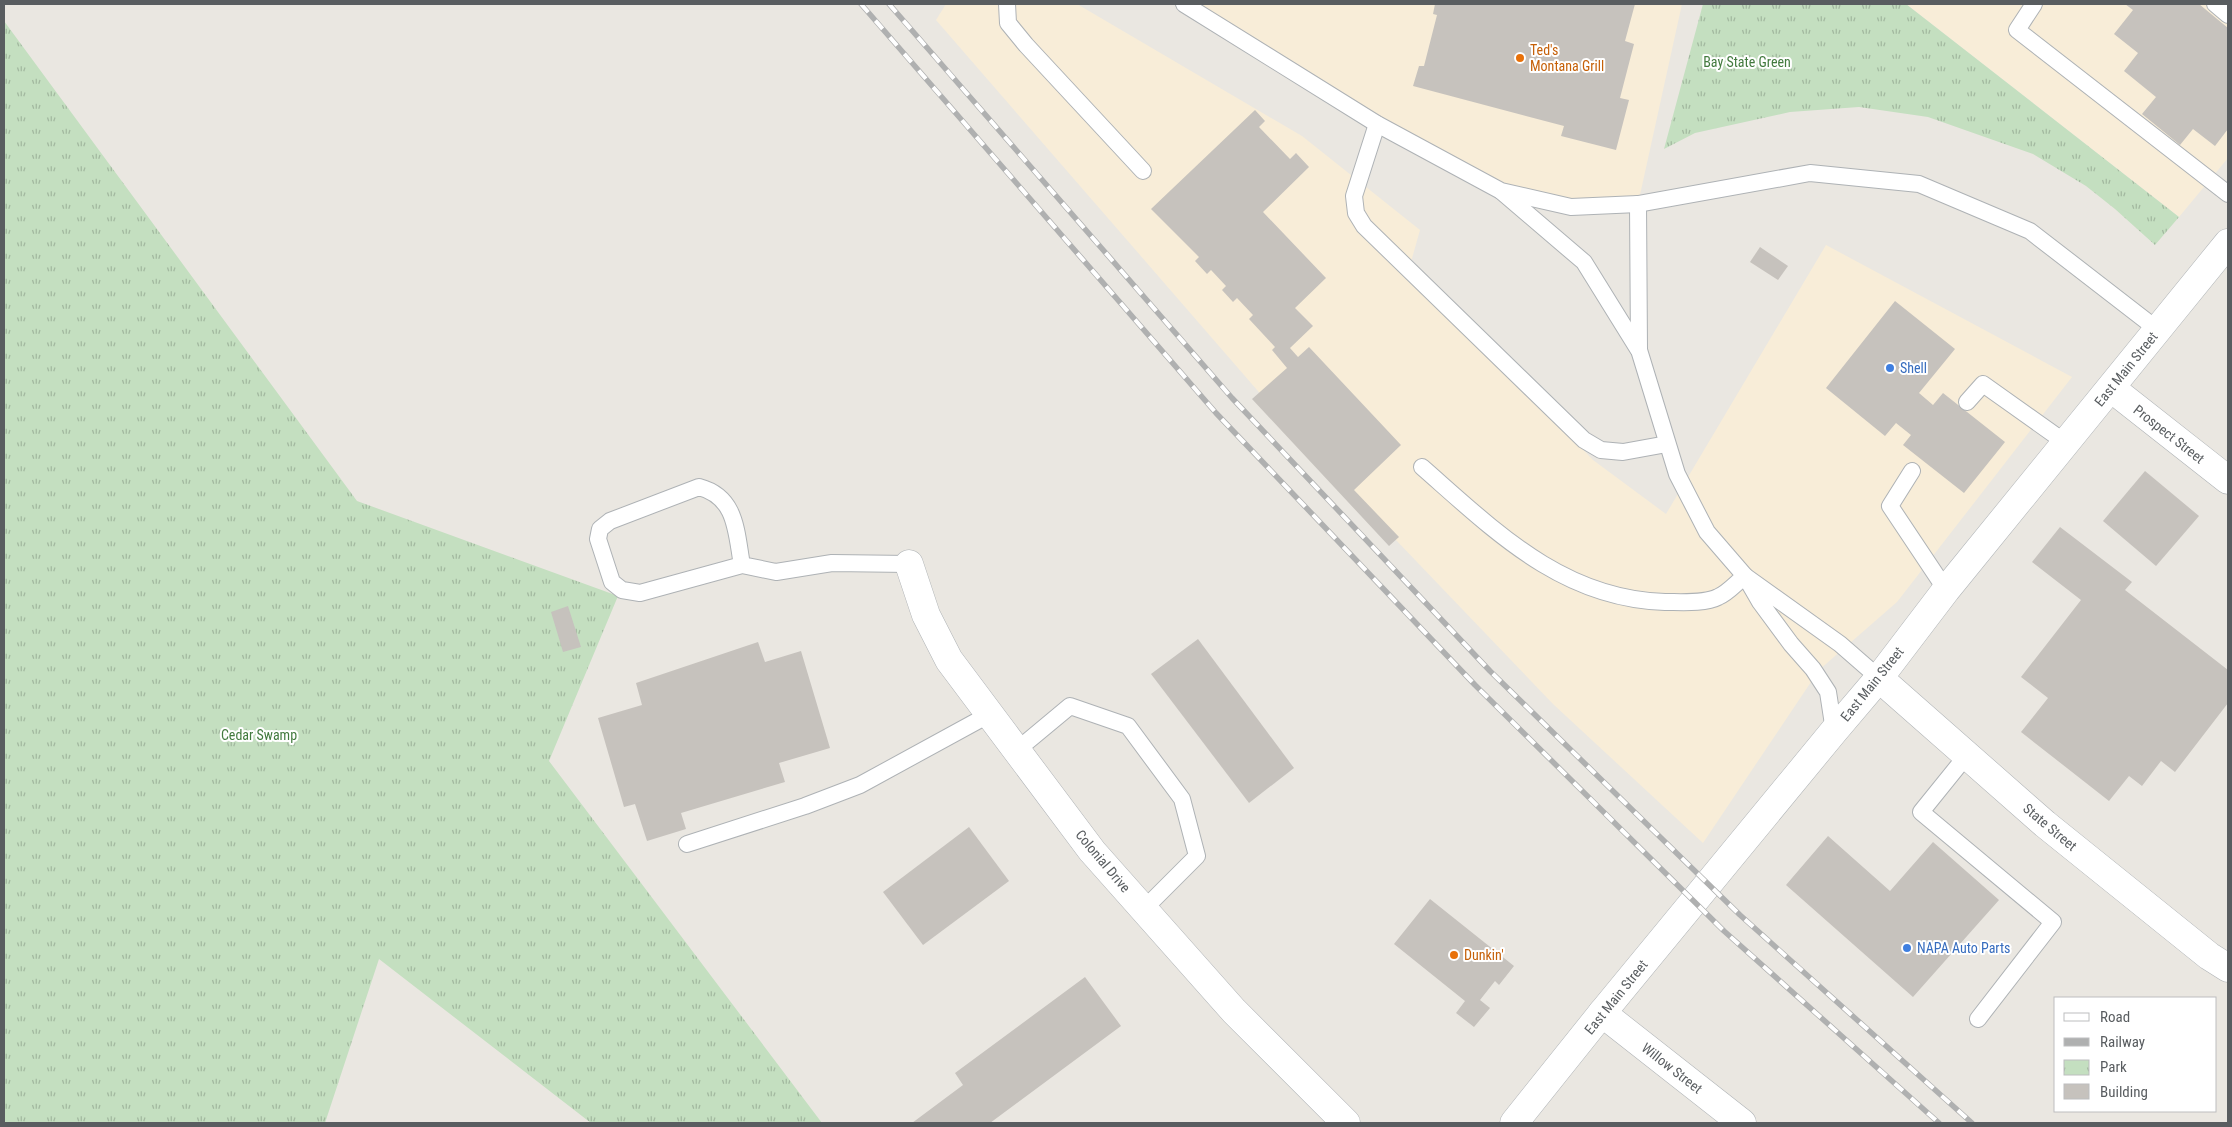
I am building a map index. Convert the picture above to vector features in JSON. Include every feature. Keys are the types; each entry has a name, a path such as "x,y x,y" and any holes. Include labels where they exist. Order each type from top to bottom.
{"street":[{"name":"East Main Street","path":"1514,1123 1602,1013 1879,678 1946,590 2228,243"},
{"name":"Prospect Street","path":"2111,388 2228,480"},
{"name":"Colonial Drive","path":"909,564 926,615 946,652 1092,851 1234,1011 1346,1123"},
{"name":"State Street","path":"1879,678 2045,824 2209,956 2228,968"},
{"name":"Willow Street","path":"1602,1013 1742,1123"}],"lane":[{"path":"1007,4 1008,23 1026,45 1144,171"},
{"path":"1184,4 1377,124 1501,191 1584,262 1639,350 1677,474 1707,532 1745,576 1760,602 1791,644 1813,669 1828,692 1834,731"},
{"path":"2034,4 2017,30 2228,194"},
{"path":"2215,4 2228,15"},
{"path":"1377,124 1354,196 1356,213 1364,226 1584,440 1601,450 1623,452 1667,444"},
{"path":"1501,191 1571,207 1638,204 1810,173 1918,184 2030,231 2158,330"},
{"path":"1638,204 1639,350"},
{"path":"1967,402 1983,384 2066,443"},
{"path":"1422,467 1506,540 1534,559 1573,580 1611,596 1651,602 1689,603 1718,598 1745,576"},
{"path":"1912,471 1890,506 1946,590"},
{"path":"742,565 732,514 720,497 711,490 698,487 610,521 600,528 598,539 612,582 622,590 630,592 640,593 742,565 776,572 832,563 909,564"},
{"path":"1745,576 1840,644 1879,678"},
{"path":"1017,750 1070,706 1128,726 1182,799 1197,856 1144,909"},
{"path":"687,844 805,806 860,785 990,714"},
{"path":"1967,755 1921,812 2053,922 1978,1019"}],"shaded area":[{"path":"946,4 1077,4 1302,136 1420,230 1409,269 1593,460 1666,514 1826,245 2072,377 1897,602 1819,670 1703,843 1553,704 1304,444 936,20"},
{"path":"1184,4 1682,4 1638,204 1571,207 1501,191"},
{"path":"1906,4 2228,4 2228,158 2179,217"}],"green space":[{"name":"Bay State Green","path":"1703,4 1906,4 2179,217 2155,245 2086,186 2033,154 1928,117 1859,107 1790,112 1695,133 1664,149"},
{"name":"Cedar Swamp","path":"4,21 357,501 618,596 549,761 822,1123 591,1123 379,959 325,1123 4,1123"}],"building":[{"path":"1435,4 1635,4 1625,41 1634,44 1620,98 1629,100 1616,150 1561,136 1564,126 1413,86 1419,66 1424,66 1437,15 1433,14"},
{"path":"2125,4 2199,4 2228,28 2228,129 2215,146 2193,129 2180,145 2142,114 2156,97 2124,71 2138,53 2114,34 2133,10"},
{"path":"1255,110 1265,121 1259,127 1290,159 1296,153 1309,167 1263,212 1326,278 1295,308 1313,326 1290,348 1298,357 1309,347 1401,445 1354,490 1399,537 1389,546 1252,399 1287,368 1272,350 1275,347 1249,319 1253,315 1237,298 1233,302 1222,290 1226,286 1211,270 1207,274 1195,261 1199,257 1151,209"},
{"path":"1760,247 1788,266 1778,280 1750,262"},
{"path":"1895,301 1955,349 1919,393 1933,405 1943,393 2005,442 1964,493 1903,445 1911,435 1896,423 1885,436 1826,388"},
{"path":"2145,471 2199,516 2156,566 2103,521"},
{"path":"2060,527 2132,582 2125,590 2228,670 2228,703 2175,772 2161,761 2142,786 2129,776 2109,801 2021,732 2048,698 2021,677 2081,600 2032,562"},
{"path":"568,606 581,647 563,652 551,612"},
{"path":"1198,639 1294,768 1249,803 1151,674"},
{"path":"758,642 765,662 801,651 830,748 779,763 785,782 681,813 686,829 647,841 635,804 624,807 598,718 642,705 636,683"},
{"path":"969,827 1009,881 923,945 883,892"},
{"name":"NAPA Auto Parts","path":"1828,836 1890,891 1933,842 1999,900 1913,997 1786,885"},
{"name":"Dunkin'","path":"1430,899 1514,966 1499,985 1495,981 1480,1000 1490,1008 1474,1027 1456,1013 1465,1001 1394,944"},
{"path":"1085,977 1121,1026 990,1123 912,1123 963,1085 955,1073"}],"railway":[{"path":"861,4 1216,413 1475,685 1724,931 1939,1123"},
{"path":"889,4 1232,398 1490,671 1740,915 1972,1123"}],"place":[{"name":"Ted's Montana Grill","path":"1520,58"},
{"name":"Shell","path":"1890,368"},
{"name":"NAPA Auto Parts","path":"1907,948"},
{"name":"Dunkin'","path":"1454,955"}]}
